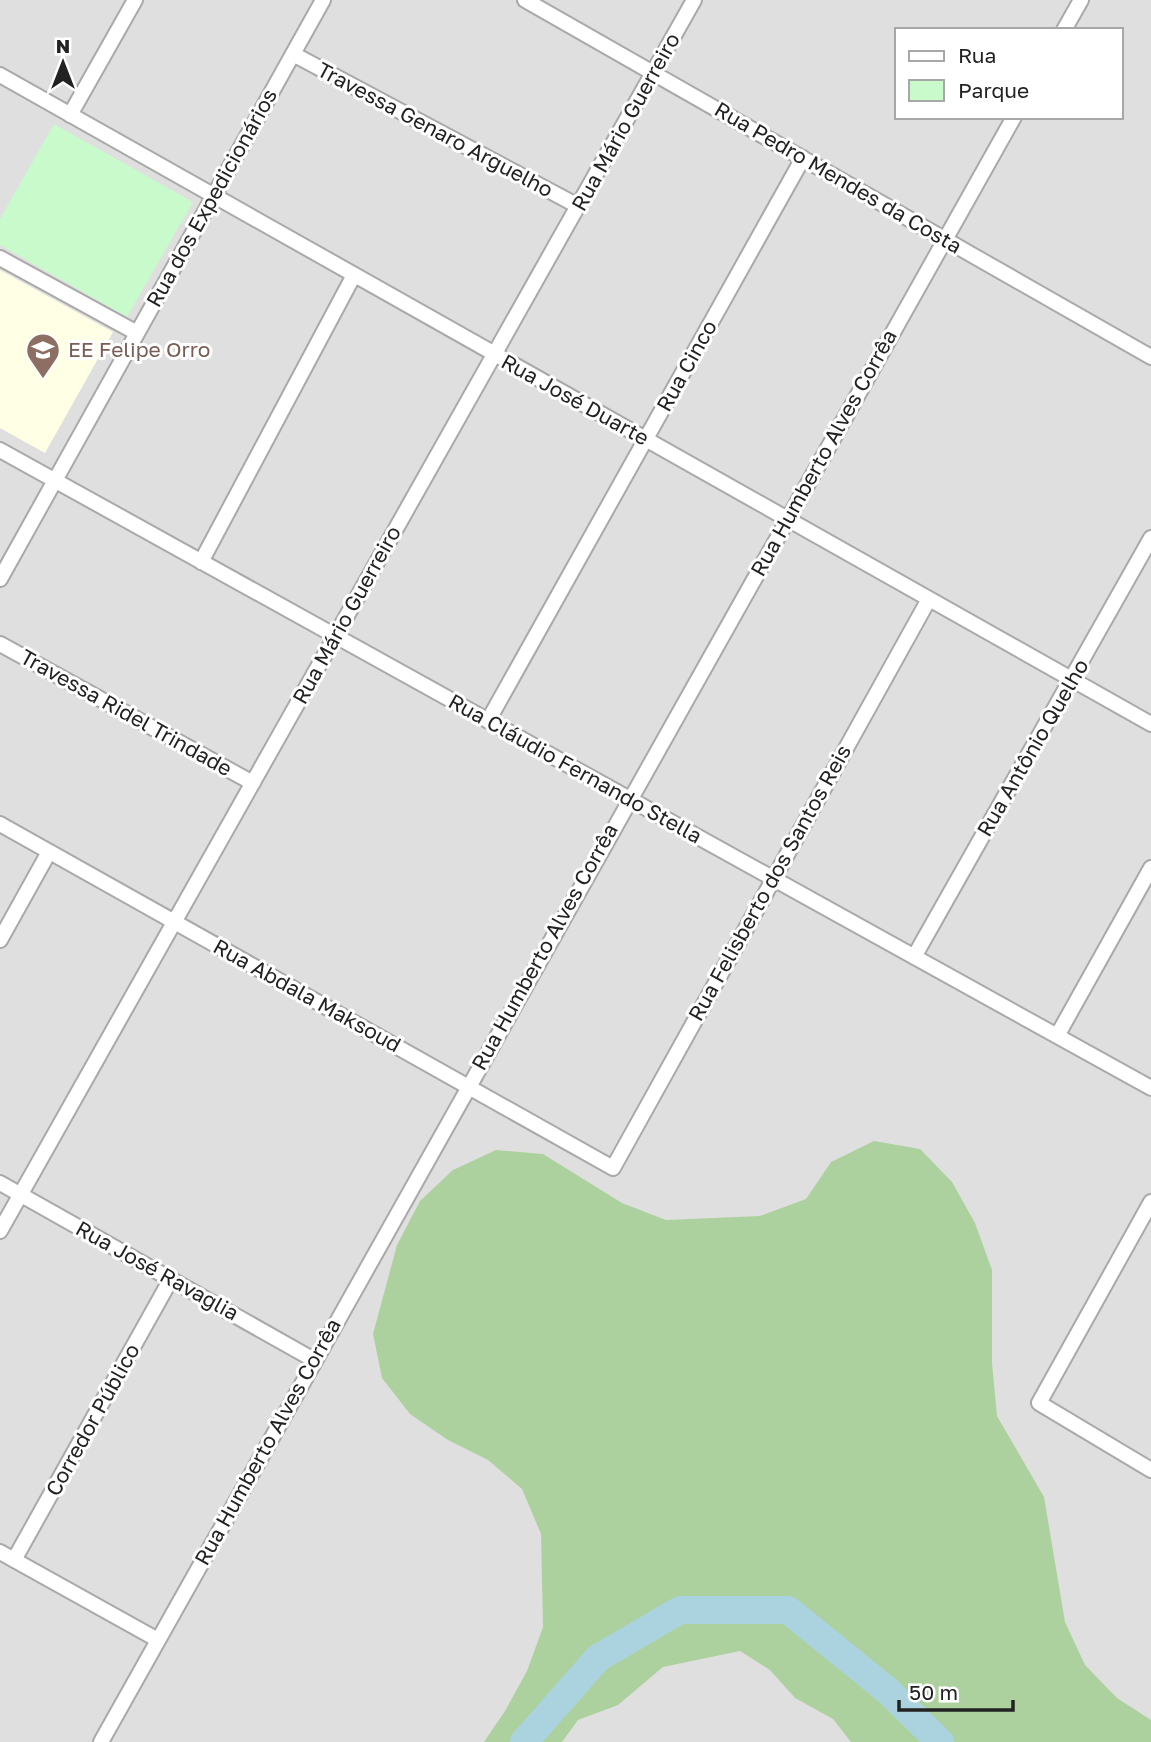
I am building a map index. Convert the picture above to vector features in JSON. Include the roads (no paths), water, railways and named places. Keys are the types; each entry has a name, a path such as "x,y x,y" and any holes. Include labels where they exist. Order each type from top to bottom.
{"street":[{"path":"70,115 135,0"},
{"name":"Rua dos Expedicionários","path":"0,579 323,0"},
{"name":"Rua Pedro Mendes da Costa","path":"525,0 1151,357"},
{"name":"Rua Mário Guerreiro","path":"0,1231 694,0"},
{"path":"1065,28 1081,0"},
{"name":"Travessa Genaro Arguelho","path":"293,54 578,206"},
{"name":"Rua José Duarte","path":"0,75 1151,724"},
{"name":"Rua Humberto Alves Corrêa","path":"101,1742 467,1086 1013,119"},
{"name":"Rua Cinco","path":"488,721 803,159"},
{"path":"0,258 137,333"},
{"path":"201,562 355,275"},
{"name":"Rua Cláudio Fernando Stella","path":"0,450 1151,1088"},
{"name":"Rua Antônio Quelho","path":"914,957 1151,538"},
{"name":"Rua Felisberto dos Santos Reis","path":"613,1168 929,598"},
{"name":"Travessa Ridel Trindade","path":"0,644 253,783"},
{"name":"Rua Abdala Maksoud","path":"0,824 613,1168"},
{"path":"0,940 49,852"},
{"path":"1056,1036 1151,867"},
{"name":"Rua José Ravaglia","path":"0,1183 314,1360"},
{"path":"1151,1202 1040,1403 1151,1469"},
{"name":"Corredor Público","path":"15,1560 171,1279"},
{"path":"0,1552 158,1640"}],"waterway":[{"path":"524,1742 598,1658 680,1610 788,1610 888,1691 940,1742"}],"place":[{"name":"EE Felipe Orro","path":"43,380"}]}
